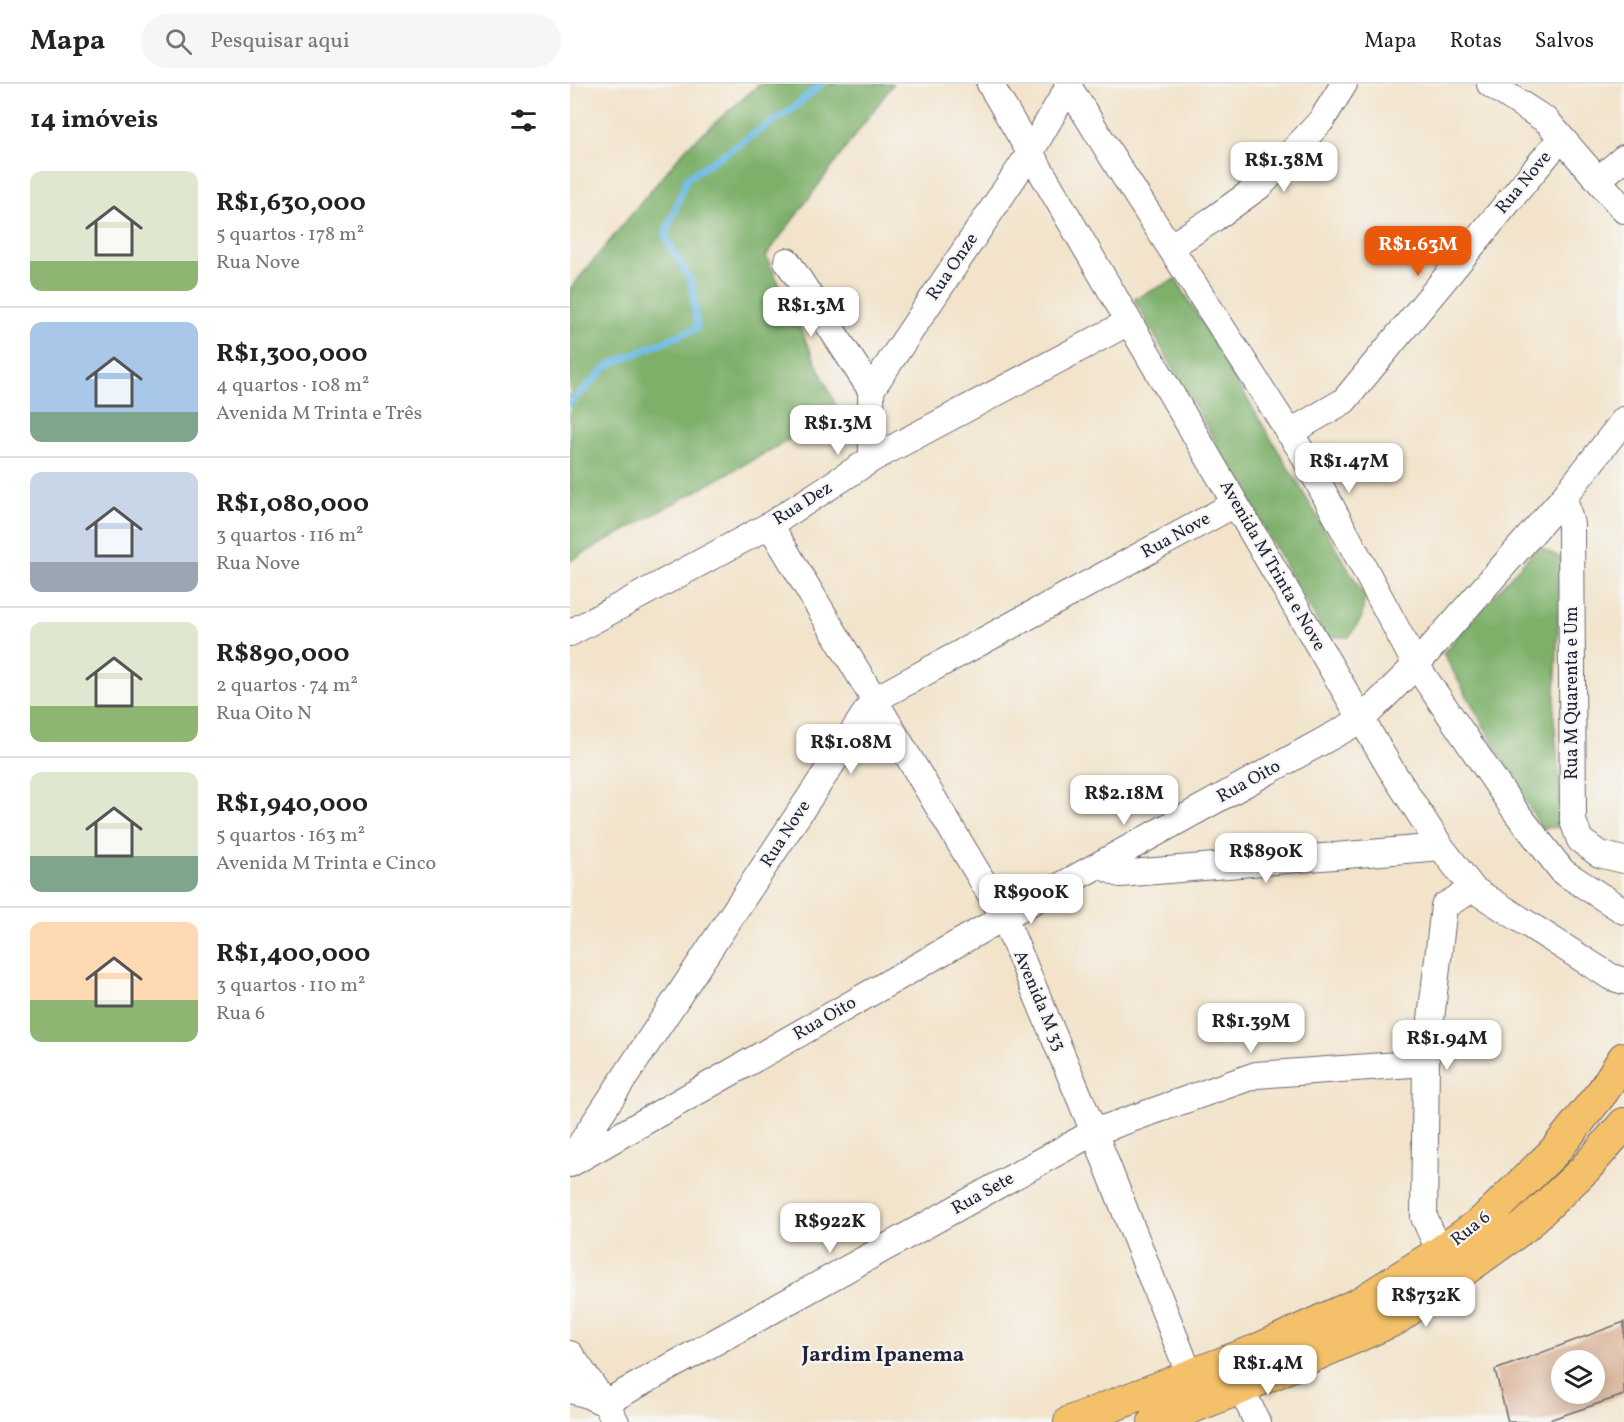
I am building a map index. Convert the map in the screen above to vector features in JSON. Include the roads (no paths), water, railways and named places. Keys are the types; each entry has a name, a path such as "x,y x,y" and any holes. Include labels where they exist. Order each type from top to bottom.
{"main road":[{"name":"Rua 6","path":"1235,1374 1257,1350 1360,1303 1482,1222 1554,1152 1603,1091 1624,1058"},
{"name":"Rua 6","path":"1070,1422 1197,1389 1396,1319 1524,1227 1585,1169 1624,1124"},
{"name":"Rua 6","path":"1154,1422 1197,1389"}],"street":[{"name":"Avenida M Trinta e Nove","path":"990,84 1361,720 1441,847 1473,889 1611,977 1624,981"},
{"path":"1170,247 1261,185 1321,121 1344,84"},
{"path":"1490,84 1547,121 1624,210"},
{"name":"Rua Onze","path":"871,390 1030,153 1068,85"},
{"path":"1068,85 1302,452 1416,665 1516,812 1563,872 1624,911"},
{"name":"Rua Nove","path":"1289,433 1344,401 1561,138"},
{"path":"1598,180 1624,158"},
{"path":"788,261 871,390 872,459"},
{"name":"Rua Dez","path":"570,633 770,525 872,459 1129,322"},
{"name":"Rua Oito","path":"570,1162 1004,917 1361,720 1416,665 1564,497 1624,420"},
{"name":"Rua M Quarenta e Um","path":"1564,497 1571,525 1573,821 1580,840 1599,854 1624,860"},
{"name":"Rua Nove","path":"570,1162 874,700 1235,504"},
{"name":"Avenida M 33","path":"770,525 1004,917 1094,1132 1197,1389"},
{"path":"1099,865 1120,874 1441,847"},
{"path":"1440,1252 1424,1217 1426,1063 1444,906 1473,889"},
{"name":"Rua Sete","path":"611,1413 1094,1132 1256,1075 1426,1063"},
{"path":"570,1354 611,1413"},
{"path":"1235,1374 1257,1422"},
{"path":"570,1390 585,1394 611,1413"}],"waterway":[{"path":"570,403 609,365 697,328 692,284 665,236 687,178 791,110 821,84"}],"district":[{"name":"Jardim Ipanema","path":"883,1355"}]}
